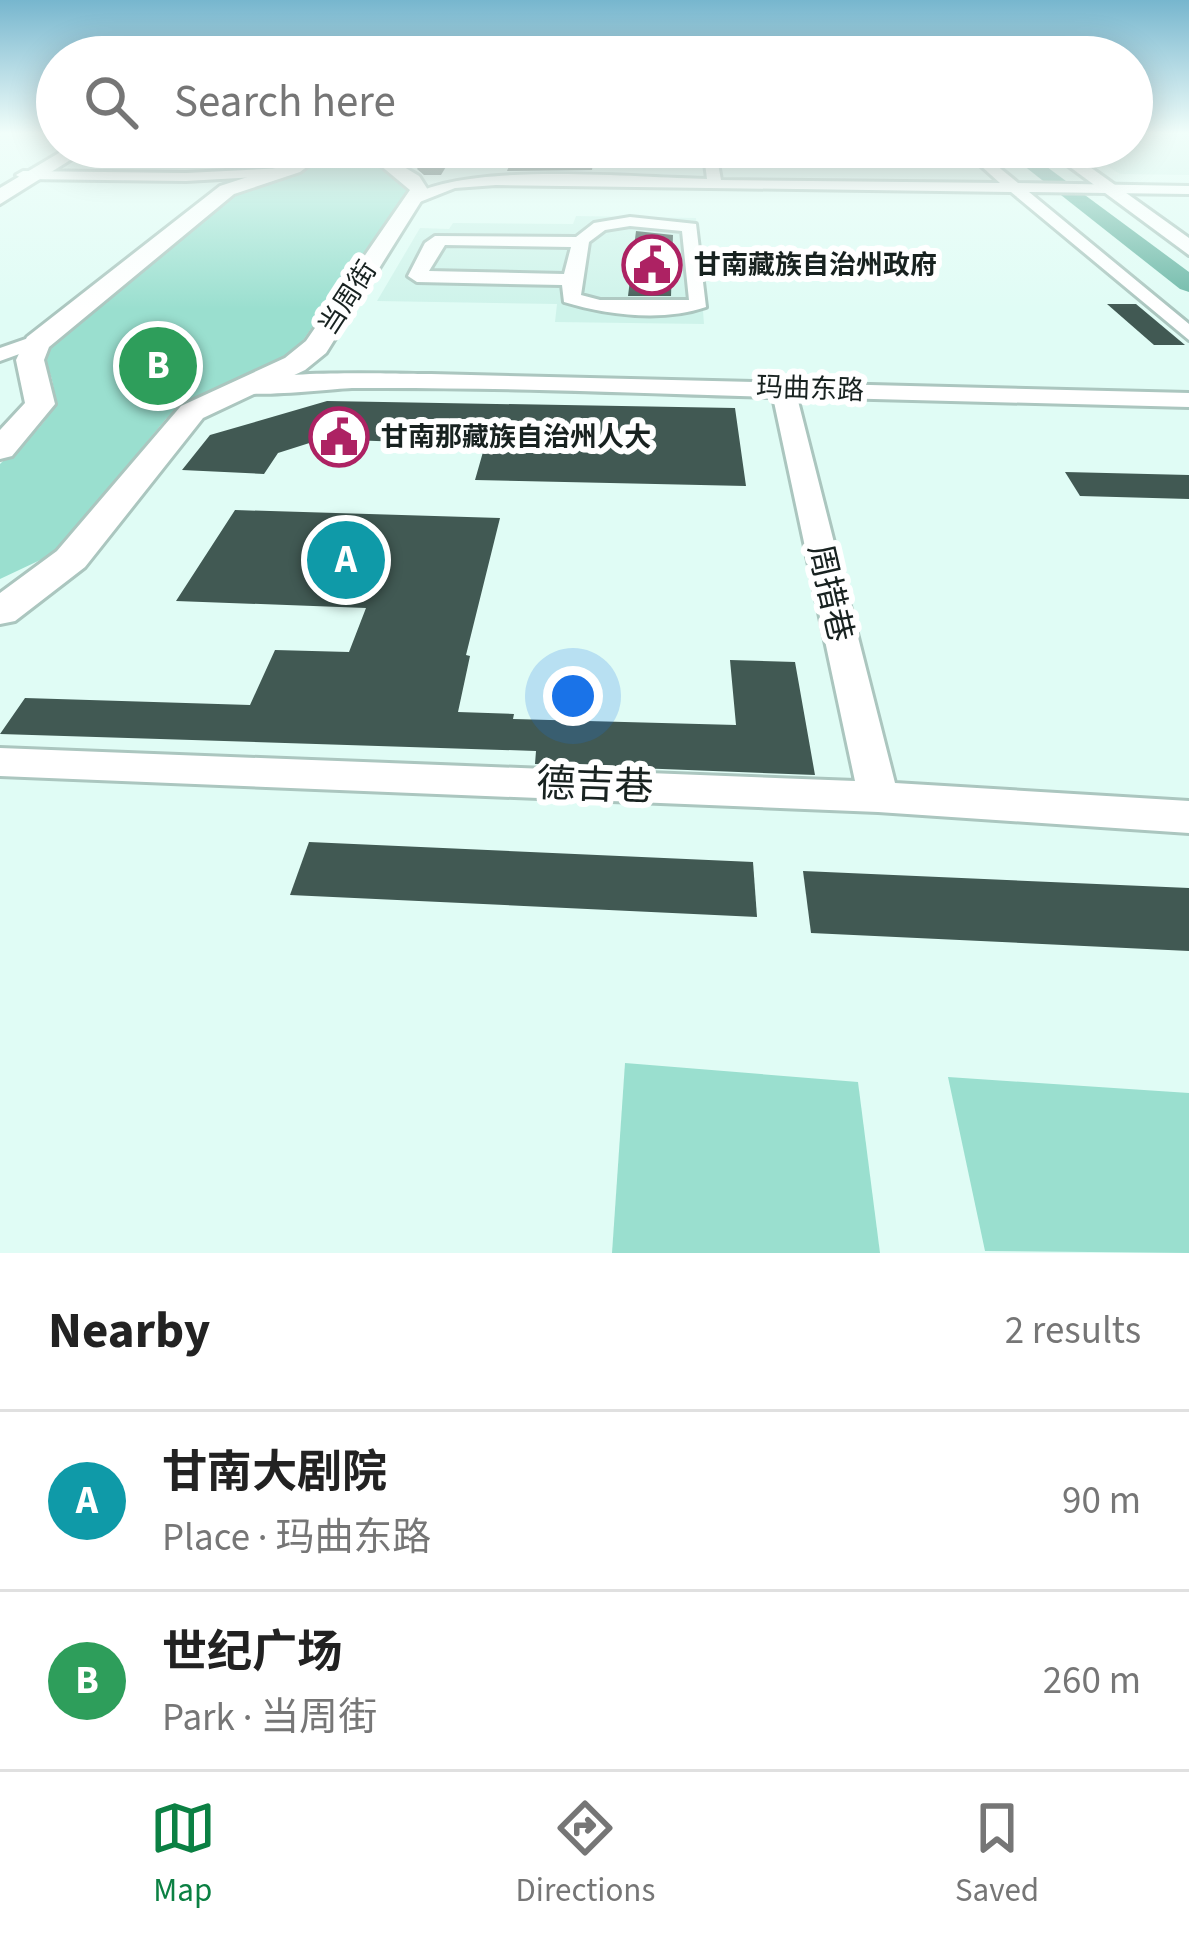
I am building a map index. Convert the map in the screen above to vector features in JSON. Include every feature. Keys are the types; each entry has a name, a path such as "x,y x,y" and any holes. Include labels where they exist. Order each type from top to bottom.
{"main road":[{"path":"0,449 40,404 32,350 40,340 224,192"},
{"name":"当周街","path":"0,612 71,559 178,424 226,392 295,364 316,347 375,256 398,192"},
{"path":"1119,192 1189,248"},
{"path":"1120,192 1189,238"},
{"path":"0,586 71,559"}],"street":[{"path":"693,192 694,208 708,234 716,312"},
{"path":"1029,192 1189,334"},
{"path":"610,224 690,227 699,303 684,308 591,306 571,298 572,280 586,232 610,224"},
{"path":"572,280 417,276 434,242 441,240 581,242"},
{"path":"375,256 425,257"},
{"path":"0,355 40,340"},
{"path":"316,347 322,361 346,372 431,381"},
{"path":"0,373 34,378"},
{"path":"226,392 295,382 431,381"},
{"name":"玛曲东路","path":"431,381 1189,400"},
{"name":"周措巷","path":"783,388 878,797"},
{"name":"德吉巷","path":"0,762 878,797 1189,817"}],"shaded area":[{"path":"576,216 696,218 704,324 555,322 557,304 377,301 420,228 449,229 453,223 573,224"}],"green space":[{"path":"406,192 297,349 262,371 193,399 166,419 53,554 0,579 0,464 36,431 51,408 54,395 45,362 51,344 231,193"},
{"path":"625,1063 858,1082 880,1253 612,1253"},
{"path":"948,1077 1189,1093 1189,1253 985,1251"}],"building":[{"name":"甘南藏族自治州政府","path":"636,231 673,235 671,296 628,296"},
{"path":"1107,304 1136,304 1185,345 1154,345"},
{"path":"327,401 735,408 746,486 475,480 485,445 322,439 278,453 264,474 182,470 210,435"},
{"path":"1065,472 1189,475 1189,499 1080,496"},
{"path":"235,510 500,518 466,655 470,656 458,712 514,714 513,719 736,725 730,660 795,662 815,775 535,764 536,751 0,734 25,698 250,705 275,650 349,652 366,608 176,601"},
{"path":"309,842 753,862 757,917 290,895"},
{"path":"803,871 1189,888 1189,951 811,933"}],"waterway":[{"path":"1069,192 1189,284"}],"place":[{"name":"甘南藏族自治州政府","path":"652,265"},
{"name":"世纪广场","path":"158,366"},
{"name":"甘南那藏族自治州人大","path":"339,437"},
{"name":"甘南大剧院","path":"346,560"}]}
